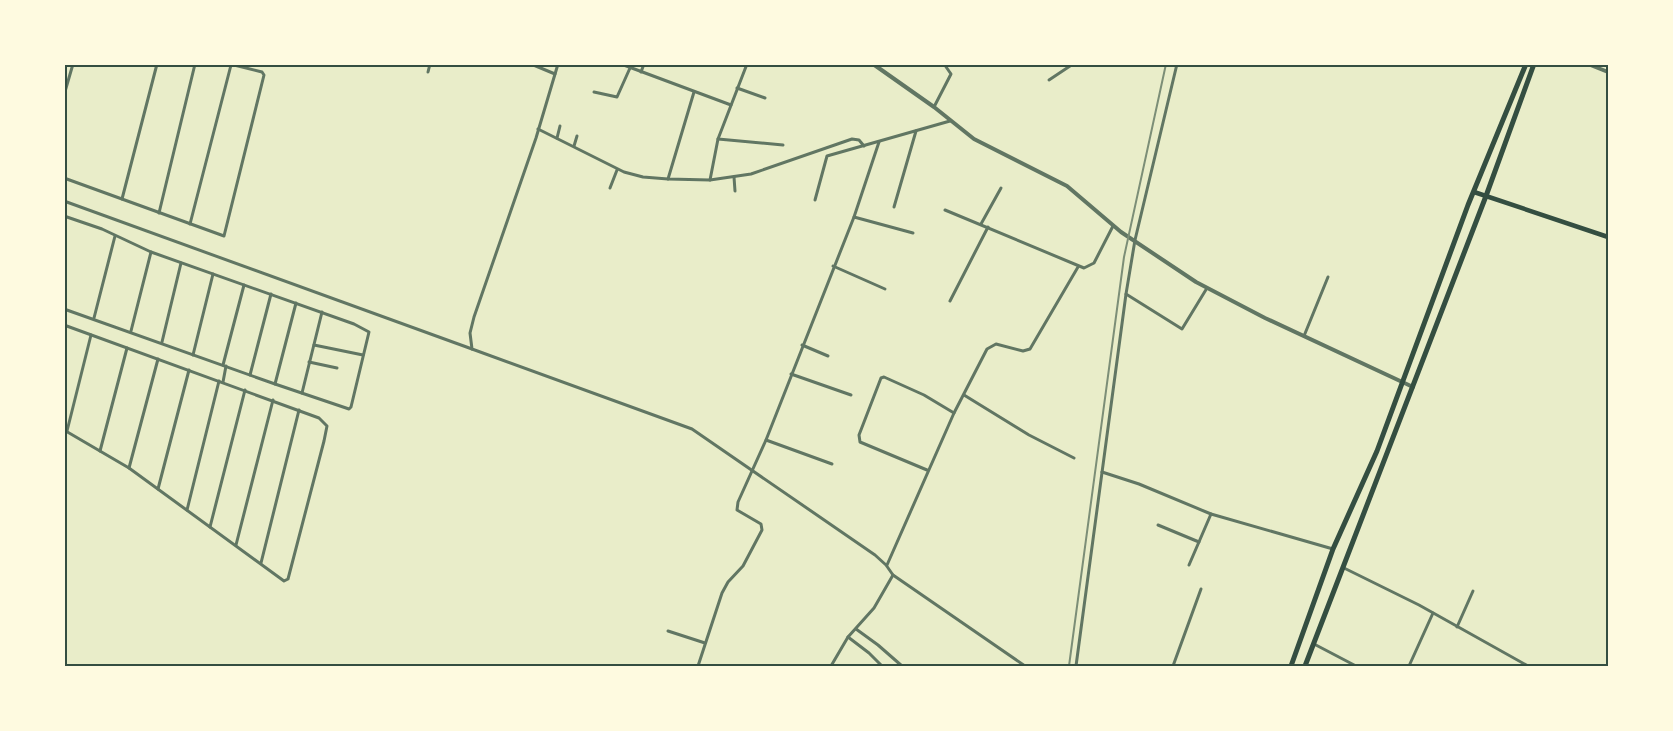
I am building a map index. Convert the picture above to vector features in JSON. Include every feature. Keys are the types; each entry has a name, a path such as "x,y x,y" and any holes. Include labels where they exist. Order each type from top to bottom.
{"highway":[{"path":"1291,666 1333,549 1377,451 1474,192 1526,64"},
{"path":"1305,666 1486,196 1534,64"}],"main road":[{"path":"1474,192 1608,237"}],"street":[{"path":"64,95 73,64"},
{"path":"122,199 157,64"},
{"path":"159,213 195,64"},
{"path":"428,72 430,64"},
{"path":"531,64 555,74"},
{"path":"471,346 470,338 474,317 536,138 558,64"},
{"path":"621,64 731,105"},
{"path":"641,72 644,64"},
{"path":"710,180 718,139 747,64"},
{"path":"873,64 934,107 974,139 1067,186 1113,226 1207,288 1413,387"},
{"path":"934,107 951,74 944,64"},
{"path":"1049,80 1073,64"},
{"path":"1076,666 1135,240 1177,64"},
{"path":"64,178 221,236 225,233 264,75 262,72 230,65 190,224"},
{"path":"1590,65 1608,72"},
{"path":"594,92 617,97 630,68"},
{"path":"737,88 765,99"},
{"path":"668,179 694,92"},
{"path":"814,200 826,157 948,119"},
{"path":"557,138 560,126"},
{"path":"538,129 574,146 617,172 668,179 734,178 852,139 860,140 864,146"},
{"path":"894,207 915,131"},
{"path":"574,146 577,136"},
{"path":"718,139 783,145"},
{"path":"698,666 722,593 747,560 762,530 761,524 739,512 736,507 765,441 854,218 879,142"},
{"path":"610,188 617,172"},
{"path":"734,178 735,191"},
{"path":"981,224 1001,188"},
{"path":"64,201 471,346 686,426 814,512 886,565 893,575 1025,666"},
{"path":"945,210 1056,255 1078,267 1088,267 1094,263 1113,226"},
{"path":"64,216 102,229 151,252 368,330 351,407 346,408 64,309"},
{"path":"854,218 913,233"},
{"path":"950,301 988,227"},
{"path":"94,319 116,236"},
{"path":"130,332 151,252"},
{"path":"162,343 181,263"},
{"path":"834,266 885,289"},
{"path":"886,565 954,412 982,357 991,346 1003,344 1023,351 1030,349 1078,267"},
{"path":"193,355 213,274"},
{"path":"1304,336 1328,277"},
{"path":"187,510 222,382 244,285"},
{"path":"1126,294 1182,329 1207,288"},
{"path":"250,375 271,294"},
{"path":"275,384 296,303"},
{"path":"302,393 322,312"},
{"path":"64,325 323,420 327,426 287,581 129,468 66,431 91,335"},
{"path":"314,345 363,354"},
{"path":"802,345 828,356"},
{"path":"100,451 127,348"},
{"path":"129,468 158,359"},
{"path":"309,362 337,368"},
{"path":"158,489 189,370"},
{"path":"791,374 851,395"},
{"path":"928,470 860,442 860,435 881,378 884,377 924,395 954,412"},
{"path":"210,527 245,390"},
{"path":"964,395 1029,435 1074,458"},
{"path":"236,545 273,400"},
{"path":"260,563 299,410"},
{"path":"765,441 832,465"},
{"path":"1102,472 1139,484 1211,514 1333,549"},
{"path":"1189,565 1211,514"},
{"path":"1158,525 1199,542"},
{"path":"1344,568 1433,613 1528,666"},
{"path":"831,666 848,637 874,608 893,575"},
{"path":"1173,666 1201,589"},
{"path":"1457,627 1473,591"},
{"path":"1409,666 1433,613"},
{"path":"855,630 878,645 902,666"},
{"path":"668,631 705,643"},
{"path":"848,637 882,666"},
{"path":"1314,644 1356,666"}],"railway":[{"path":"1069,666 1124,257 1166,64"}]}
